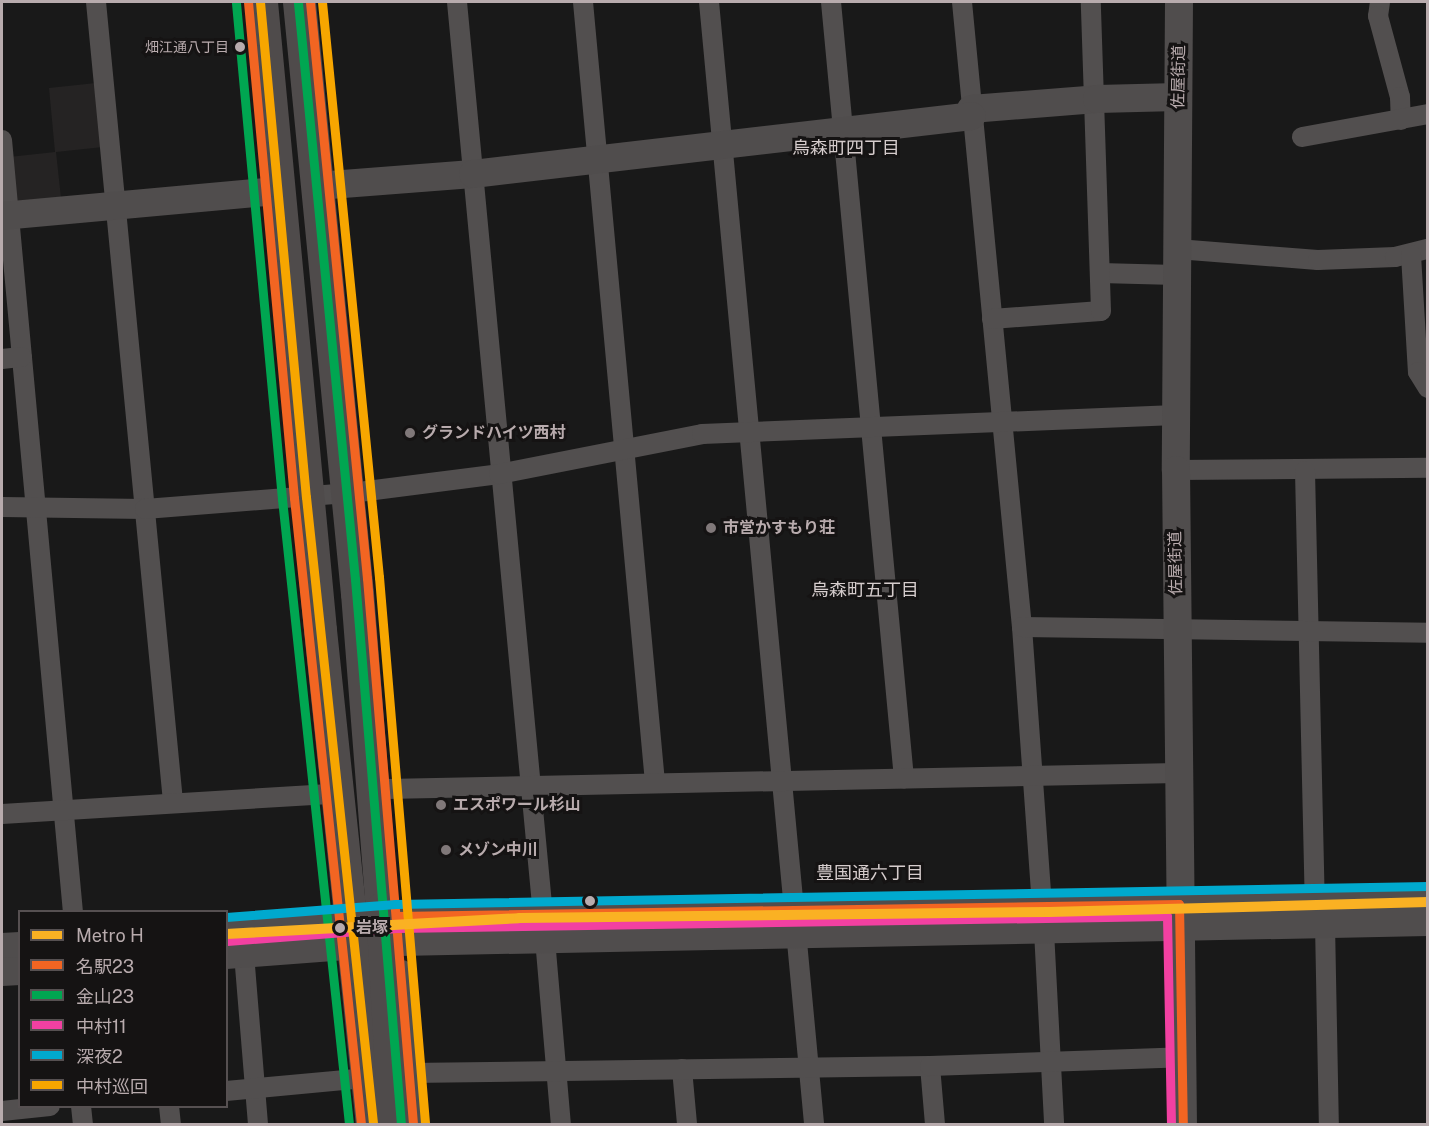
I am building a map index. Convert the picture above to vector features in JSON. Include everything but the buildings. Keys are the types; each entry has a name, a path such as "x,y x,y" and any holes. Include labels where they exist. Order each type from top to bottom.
{"highway":[{"path":"261,2 361,1076 372,1125"},
{"path":"299,2 357,593 382,908 394,1125"},
{"path":"280,31 340,628 360,905 361,1076"}],"street":[{"path":"96,2 173,802"},
{"path":"249,2 294,498 340,934 361,1076 361,1125"},
{"path":"310,2 359,492 413,1125"},
{"path":"457,2 561,1125"},
{"path":"583,2 654,783"},
{"path":"709,2 747,431 797,923 814,1125"},
{"path":"831,2 868,427 904,779"},
{"path":"962,2 992,319 999,422 1022,627 1034,775 1054,1125"},
{"path":"992,319 1101,311 1096,99 1091,2"},
{"name":"佐屋街道","path":"1179,2 1176,470 1183,1125"},
{"path":"1380,2 1378,16 1400,97 1401,120"},
{"path":"330,185 472,174 843,131 971,112 1096,99 1178,97"},
{"path":"1302,137 1428,114"},
{"path":"2,140 5,216 22,357 73,910"},
{"path":"5,216 266,192"},
{"path":"1100,273 1177,262 1318,261 1419,252 1418,372 1428,388"},
{"path":"2,359 22,357"},
{"path":"2,507 145,509 359,492 499,474 702,434 1176,415"},
{"path":"1176,470 1305,471 1428,468"},
{"path":"1305,471 1315,898"},
{"path":"1022,627 1177,627 1428,633"},
{"path":"386,789 1178,773"},
{"path":"2,814 325,794"},
{"path":"1179,916 1315,898 1428,898"},
{"path":"258,1125 255,1088 235,954 340,934 398,929 1179,916 1325,924 1428,922"},
{"path":"1325,924 1329,1125"},
{"path":"228,929 340,934"},
{"path":"2,947 18,946"},
{"path":"2,972 18,971"},
{"path":"409,1073 930,1066 1182,1057"},
{"path":"930,1066 935,1125"},
{"path":"682,1069 687,1125"},
{"path":"228,1091 361,1076"},
{"path":"2,1111 38,1108"},
{"path":"81,1108 83,1125"},
{"path":"169,1108 171,1125"}],"shaded area":[{"path":"96,83 103,147 56,152 61,198 18,202 14,197 9,157 55,152 49,88"}],"metro line":[{"name":"H","path":"228,934 519,918 1049,912 1428,902"}],"transit line":[{"name":"名駅23","path":"248,2 294,498 361,1124"},
{"name":"中村巡回","path":"260,2 306,497 373,1123"},
{"name":"名駅23","path":"310,2 367,578 413,1124"},
{"name":"中村巡回","path":"322,2 379,577 425,1123"},
{"name":"金山23","path":"236,3 282,499 349,1124"},
{"name":"金山23","path":"298,3 355,579 401,1124"},
{"name":"深夜2","path":"228,917 396,904 1428,886"},
{"name":"名駅23","path":"396,916 1179,904 1183,1124"},
{"name":"中村11","path":"228,941 397,928 1167,916 1171,1124"}],"place":[{"name":"畑江通八丁目","path":"240,47"},
{"name":"グランドハイツ西村","path":"410,433"},
{"name":"市営かすもり荘","path":"711,528"},
{"name":"エスポワール杉山","path":"441,805"},
{"name":"メゾン中川","path":"446,850"},
{"name":"岩塚","path":"340,928"}],"district":[{"name":"烏森町四丁目","path":"846,148"},
{"name":"烏森町五丁目","path":"865,590"},
{"name":"豊国通六丁目","path":"870,873"}]}
